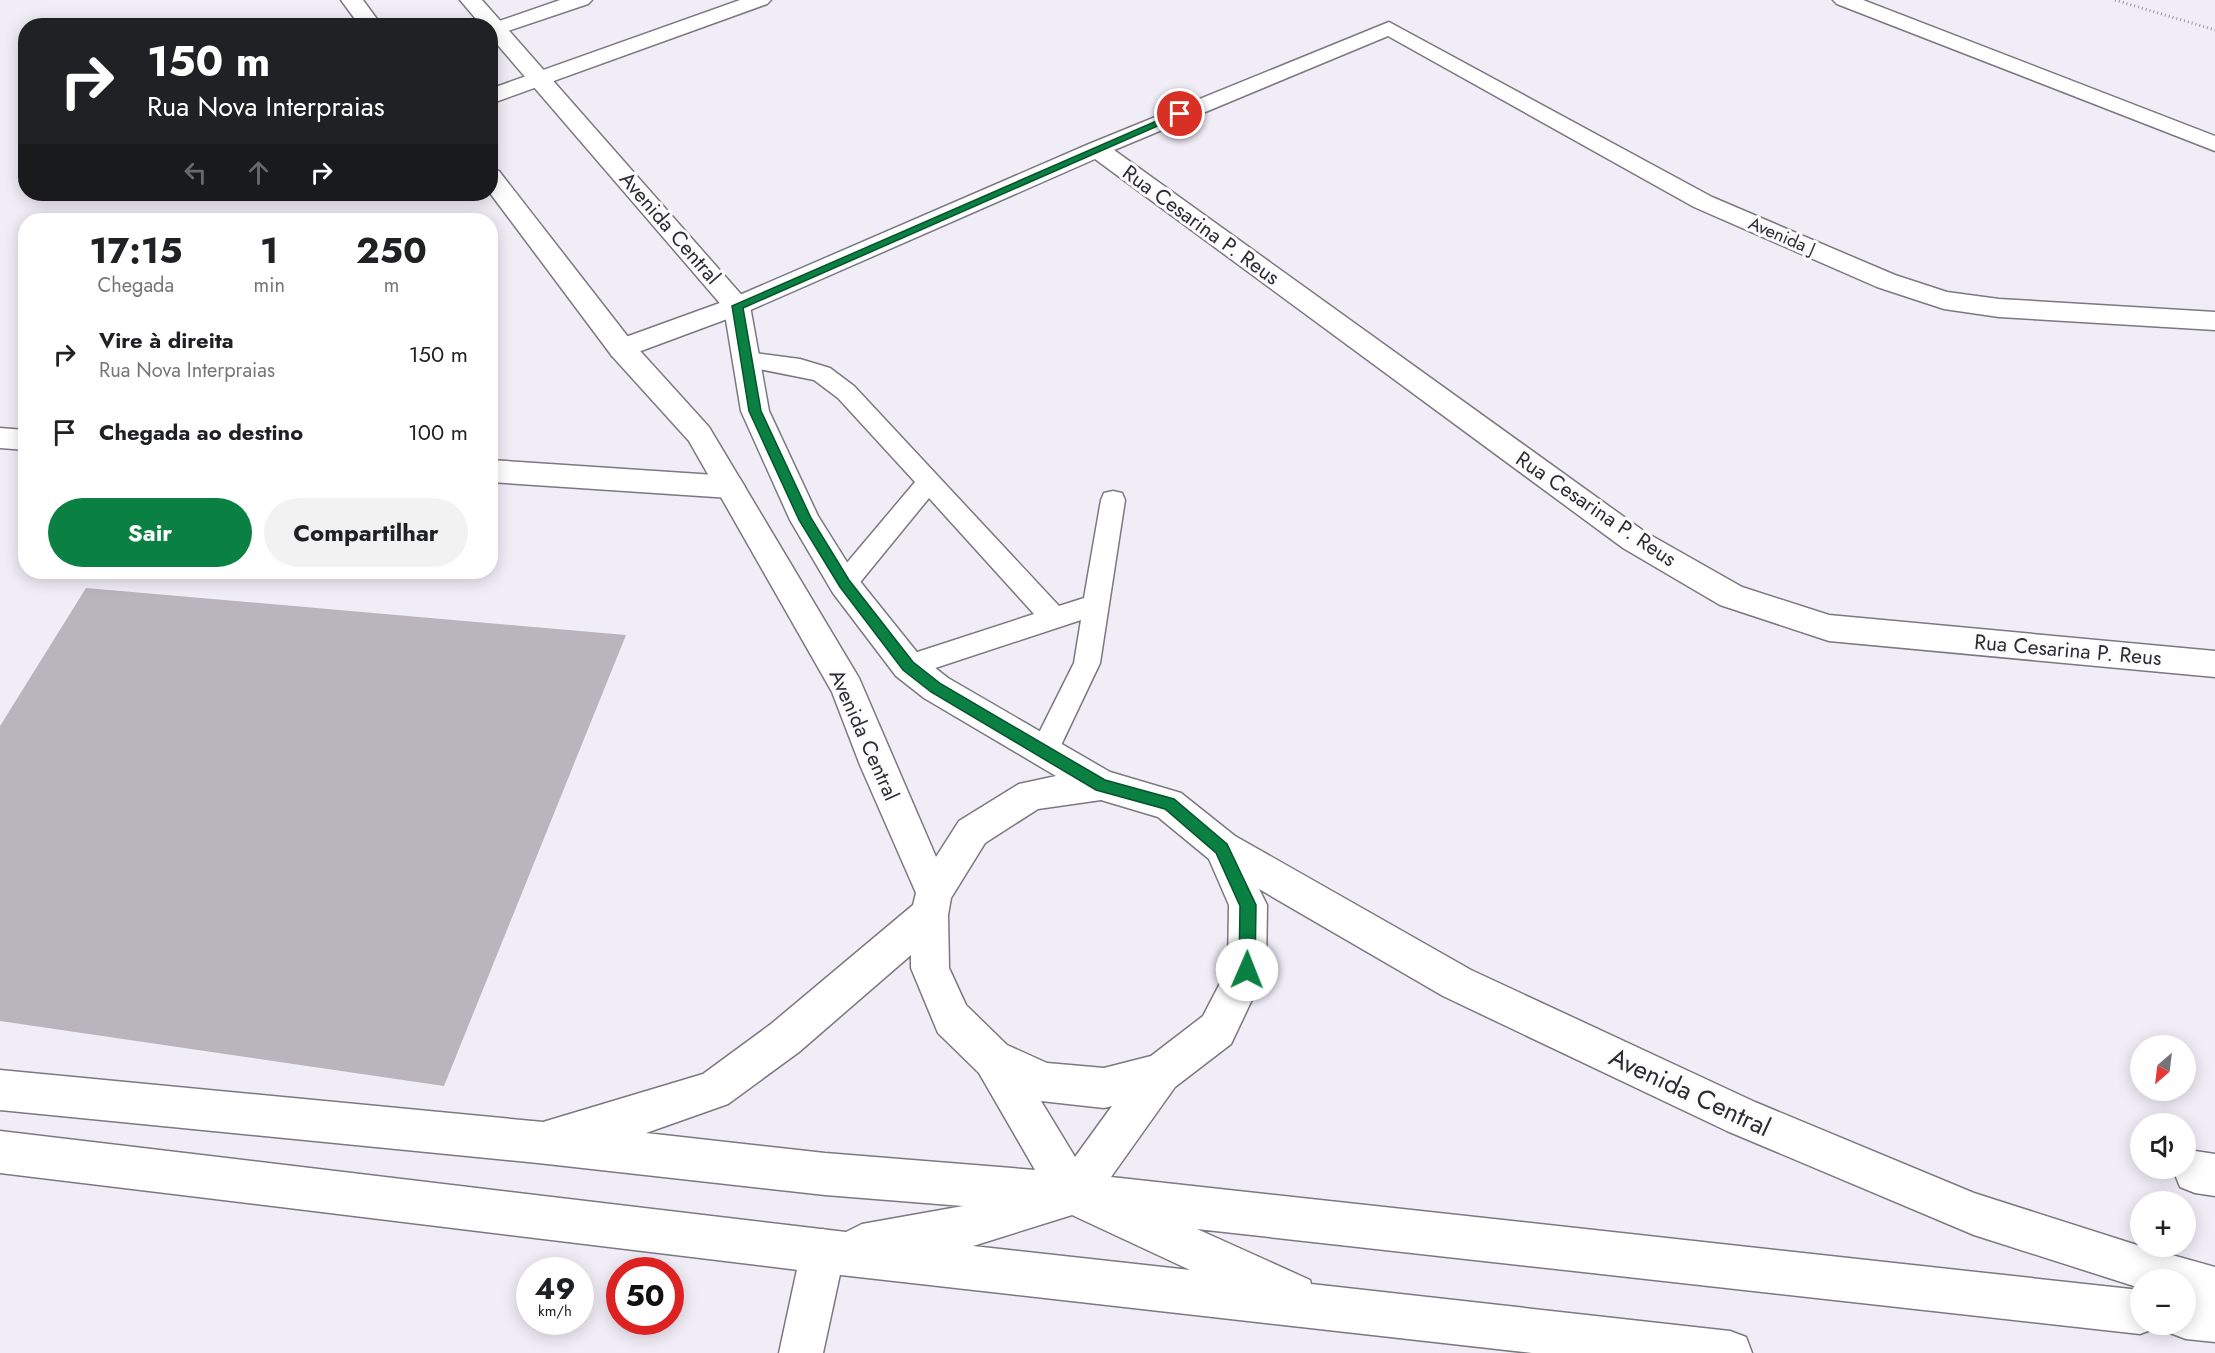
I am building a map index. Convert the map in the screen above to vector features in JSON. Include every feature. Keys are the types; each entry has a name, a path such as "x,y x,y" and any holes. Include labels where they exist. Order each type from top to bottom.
{"main road":[{"path":"352,0 366,18"},
{"name":"Avenida Central","path":"471,0 485,18"},
{"path":"498,29 581,0"},
{"path":"498,94 760,0"},
{"path":"1844,0 2215,144"},
{"name":"Avenida J","path":"1097,149 1389,28 1703,202 1886,281 1944,300 1999,308 2215,321"},
{"name":"Avenida Central","path":"498,34 542,80 737,306 755,411 805,520 844,584 908,666 936,688 1101,785 1169,804 1222,848 1457,983 1741,1117 1974,1214 2149,1269"},
{"path":"622,349 737,306 1097,149"},
{"name":"Rua Cesarina P. Reus","path":"1097,149 1634,540 1731,596 1829,628 2215,664"},
{"name":"Avenida Central","path":"498,186 622,349 699,434 847,688 931,904 930,968 952,1019 993,1059 1045,1083 1104,1088 1161,1073 1217,1030 1247,970 1248,905 1222,848"},
{"path":"0,438 18,439"},
{"path":"498,472 730,487"},
{"name":"Avenida Central","path":"931,904 972,832 1031,795 1101,785"},
{"path":"538,1142 643,1114 714,1090 785,1038 931,904"},
{"path":"993,1059 1073,1194 1319,1307"},
{"path":"823,1251 966,1227 1073,1194 1161,1073"},
{"path":"0,1090 538,1142 825,1174 1073,1194 2130,1311"},
{"path":"0,1152 823,1251 1730,1353"},
{"path":"801,1353 823,1251"},
{"name":"Avenida Central","path":"2196,1283 2215,1289"},
{"path":"2196,1318 2215,1320"}],"lane":[{"path":"747,360 800,367 822,374 846,392 1053,617"},
{"path":"844,584 929,482"},
{"path":"1044,751 1087,663 1113,500"},
{"path":"908,666 1095,605"}],"path":[{"path":"2115,0 2215,30"}],"building":[{"path":"86,588 626,635 444,1086 0,1021 0,726"}],"route":[{"path":"1180,114 737,306 755,411 805,520 844,584 908,666 936,688 1101,785 1169,804 1222,848 1248,905 1247,970"}]}
